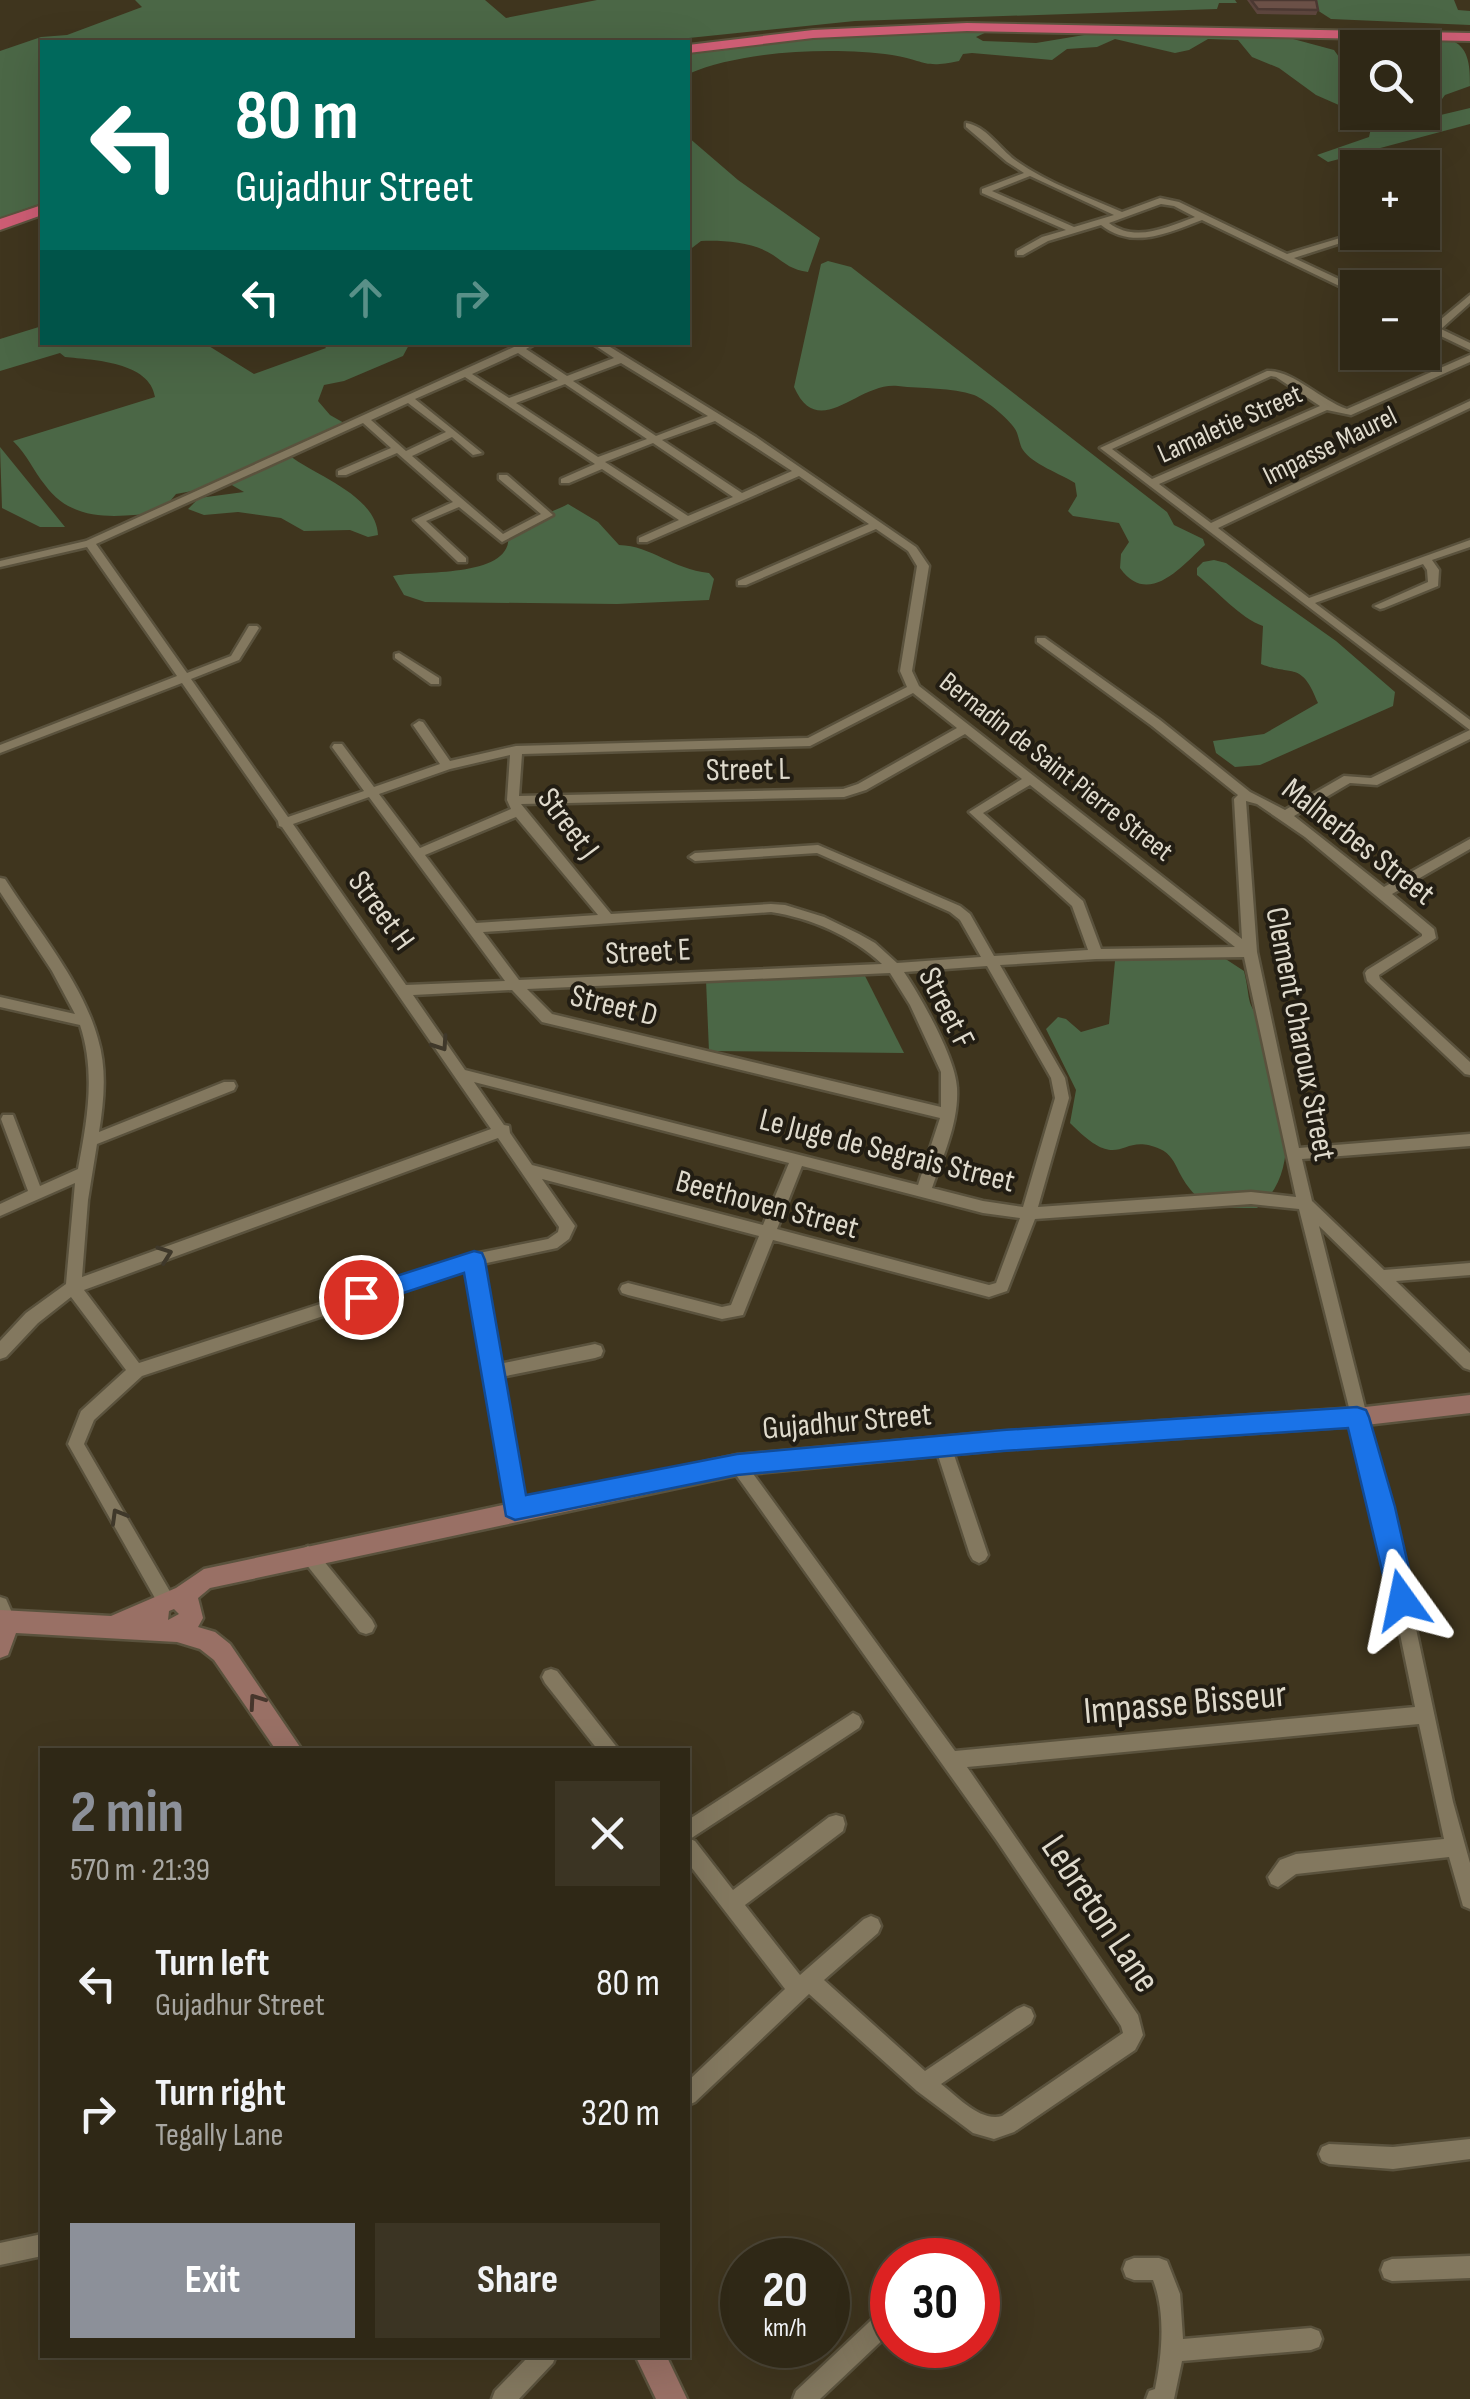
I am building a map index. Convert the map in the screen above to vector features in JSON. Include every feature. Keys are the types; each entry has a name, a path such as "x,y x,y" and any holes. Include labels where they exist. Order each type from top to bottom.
{"highway":[{"path":"690,46 813,34 967,27 1470,34"},
{"path":"0,228 40,215"}],"street":[{"path":"969,125 1030,173 1119,214"},
{"path":"1030,173 985,192 1073,230"},
{"path":"1020,253 1027,246 1160,202 1203,217 1340,283"},
{"path":"1102,222 1120,236 1133,238 1203,217"},
{"path":"1286,257 1340,241"},
{"path":"1440,325 1470,298"},
{"path":"1440,332 1470,347"},
{"path":"0,564 90,543 528,345"},
{"name":"Bernadin de Saint Pierre Street","path":"599,345 801,472 912,549 924,566 906,671 914,688 1250,952"},
{"path":"519,349 739,496"},
{"name":"Lamaletie Street","path":"1152,483 1327,406 1339,412 1354,412 1470,358"},
{"path":"511,401 622,359"},
{"path":"464,373 686,520"},
{"path":"1284,817 1348,779 1373,782 1470,730 1106,448 1270,373 1279,374 1327,406"},
{"path":"410,400 476,452"},
{"name":"Impasse Maurel","path":"1210,528 1470,404"},
{"path":"565,481 715,417"},
{"path":"366,421 502,539 548,515 503,477"},
{"path":"342,473 453,434"},
{"path":"643,540 801,472"},
{"path":"460,504 419,520 462,560"},
{"path":"742,583 878,524"},
{"name":"Street H","path":"90,543 568,1226 552,1244 474,1260"},
{"path":"1307,602 1470,543"},
{"path":"1380,606 1434,584 1433,570 1426,559"},
{"path":"0,749 234,658 253,628"},
{"path":"1041,640 1246,795"},
{"path":"400,656 435,681"},
{"path":"283,822 447,766 516,750 791,745 833,733 914,688"},
{"path":"419,725 447,766"},
{"name":"Street L","path":"516,805 844,793 862,787 966,728"},
{"name":"Street D","path":"338,747 516,986 547,1018 947,1114"},
{"name":"Street J","path":"516,750 516,805 609,920"},
{"path":"1032,779 976,812 1078,904 1096,954"},
{"name":"Malherbes Street","path":"1246,795 1284,817 1429,932 1429,938 1372,973 1374,981 1470,1070"},
{"name":"Clement Charoux Street","path":"1246,795 1240,799 1250,952 1293,1154 1382,1507 1455,1847 1470,1899"},
{"path":"416,854 516,805"},
{"path":"1382,894 1470,843"},
{"path":"695,857 818,850 835,854 956,909 965,917 1058,1078 1062,1098 1029,1214"},
{"path":"0,882 85,1020 97,1077 93,1140 84,1173 73,1287 136,1371"},
{"path":"472,928 771,908 795,910 872,948 894,968"},
{"name":"Street E","path":"404,990 894,968 1096,954 1250,952"},
{"name":"Street F","path":"894,968 948,1072 951,1086 947,1114 924,1190"},
{"path":"0,1002 85,1020"},
{"name":"Le Juge de Segrais Street","path":"462,1074 983,1207 1029,1214 1251,1198 1306,1204"},
{"path":"93,1140 229,1086"},
{"path":"8,1119 36,1194"},
{"path":"0,1352 32,1318 73,1287 504,1130"},
{"path":"1293,1154 1470,1140"},
{"path":"628,1289 731,1314 737,1310 798,1158"},
{"name":"Beethoven Street","path":"531,1170 988,1291 1002,1287 1029,1214"},
{"path":"0,1210 84,1173"},
{"path":"1306,1204 1470,1363"},
{"path":"289,1748 222,1652 169,1613 76,1444 87,1416 136,1371 474,1260 515,1508"},
{"path":"1383,1276 1470,1269"},
{"path":"492,1372 595,1352"},
{"name":"Gujadhur Street","path":"169,1613 204,1579 515,1508 737,1464 1357,1417 1470,1404"},
{"path":"943,1446 979,1555"},
{"name":"Lebreton Lane","path":"690,1851 731,1904 804,1985 980,2126 994,2128 1006,2124 1128,2043 1133,2035 1131,2022 950,1760 737,1464"},
{"path":"308,1554 366,1626"},
{"path":"0,1647 2,1618 68,1628 114,1626 169,1613"},
{"path":"551,1678 608,1748"},
{"name":"Impasse Bisseur","path":"950,1760 1426,1715"},
{"path":"690,1830 853,1722"},
{"path":"731,1904 836,1824"},
{"path":"1278,1876 1296,1864 1455,1847"},
{"path":"690,2092 871,1926"},
{"path":"924,2084 1024,2016"},
{"path":"1329,2154 1393,2158 1470,2149"},
{"path":"0,2254 40,2245"},
{"path":"1134,2269 1152,2266 1164,2274 1172,2350 1168,2387 1162,2398 1157,2399"},
{"path":"1392,2270 1470,2267"},
{"path":"804,2399 870,2337"},
{"path":"1172,2350 1311,2339"},
{"path":"503,2399 542,2358"},
{"path":"652,2358 672,2399"}],"green space":[{"path":"135,0 485,0 506,18 597,0 1237,3 1219,3 1217,9 855,21 670,40 40,40 40,204 0,218 0,51 41,37 67,35 142,7"},
{"path":"1317,0 1454,0 1458,10 1470,11 1470,25 1331,19 1317,10"},
{"path":"989,31 976,37 983,41 1036,43 1090,34 1282,36 1334,50 1340,66 1340,106 1316,95 1279,68 1252,57 1238,40 1208,39 1175,53 1115,39 1097,47 1067,49 1052,60 972,53 963,54 959,61 938,64 869,53 789,52 735,60 690,73 690,53 858,35"},
{"path":"1440,41 1453,41 1466,54 1470,86 1445,95 1440,102"},
{"path":"1470,108 1470,124 1373,150 1340,150 1340,159 1328,162 1317,155 1369,137 1371,130 1440,130 1440,115"},
{"path":"690,139 738,180 820,238 808,272 793,268 757,247 701,241 690,249"},
{"path":"828,261 851,267 1167,512 1174,525 1203,539 1205,545 1164,580 1142,584 1131,579 1120,568 1121,554 1129,542 1119,523 1073,516 1068,511 1077,496 1075,483 1027,455 1012,425 974,395 898,386 868,392 827,410 815,410 804,403 794,387 821,264"},
{"path":"40,327 40,345 207,345 254,374 326,348 324,345 409,345 403,356 344,381 324,385 318,401 344,423 290,456 356,498 375,521 378,535 368,537 350,530 304,531 281,518 238,512 204,515 188,509 199,498 244,492 230,484 176,494 161,512 113,516 69,506 56,498 13,441 155,397 151,385 143,376 119,365 60,353 0,371 0,339"},
{"path":"0,447 65,527 40,527 2,508"},
{"path":"568,504 598,522 619,545 642,549 709,573 714,579 709,600 617,604 425,602 404,595 393,576 483,565 507,548 508,533 513,529"},
{"path":"1203,562 1226,563 1336,641 1395,692 1393,706 1260,765 1235,767 1216,753 1213,741 1264,734 1318,703 1301,675 1261,664 1263,626 1237,611 1197,575"},
{"path":"1149,954 1221,956 1244,971 1253,1008 1272,1029 1284,1099 1286,1149 1273,1192 1257,1208 1231,1208 1202,1200 1164,1151 1146,1145 1111,1150 1087,1139 1070,1123 1076,1090 1046,1029 1058,1017 1081,1032 1109,1024 1115,961"},
{"path":"863,972 904,1053 709,1051 706,980"}],"building":[{"path":"1251,0 1316,0 1318,10 1258,9"}],"route":[{"path":"361,1297 474,1260 515,1508 737,1464 1003,1440 1357,1417 1402,1600"}]}
